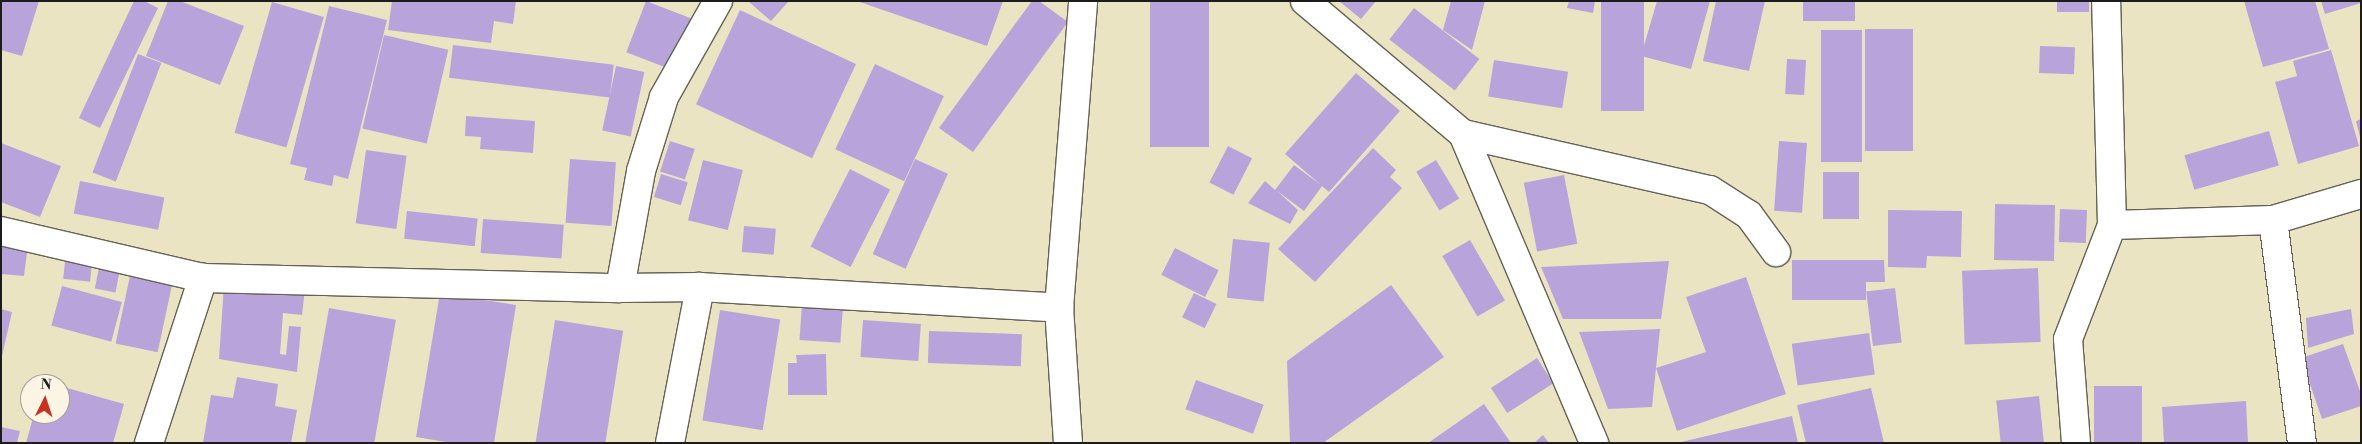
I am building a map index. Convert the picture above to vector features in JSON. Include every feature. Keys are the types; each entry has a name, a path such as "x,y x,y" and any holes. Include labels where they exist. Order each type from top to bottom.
{"street":[{"path":"620,288 641,172 664,97 718,1"},
{"path":"1068,443 1059,308 1083,1"},
{"path":"1305,1 1463,134 1594,443"},
{"path":"2076,443 2068,339 2112,225 2106,1"},
{"path":"1463,134 1710,190 1749,215 1776,252"},
{"path":"2112,225 2273,220 2361,194"},
{"path":"2273,220 2302,443"},
{"path":"1,231 204,278 620,288 700,287 1059,308"},
{"path":"149,443 204,278"},
{"path":"670,443 700,287"}],"building":[{"path":"1,1 39,1 22,56 1,50"},
{"path":"134,1 144,1 158,8 100,128 79,118"},
{"path":"168,1 180,1 244,26 220,85 146,56"},
{"path":"392,1 516,1 513,24 494,21 491,43 388,30"},
{"path":"646,1 691,18 671,70 626,52"},
{"path":"748,1 789,1 771,21"},
{"path":"857,1 1003,1 987,46"},
{"path":"1032,1 1039,1 1068,22 973,152 939,128"},
{"path":"1150,1 1209,1 1209,147 1150,147"},
{"path":"1339,1 1376,1 1361,19"},
{"path":"1451,1 1485,1 1472,50 1443,30"},
{"path":"1569,1 1595,1 1593,13 1567,8"},
{"path":"1601,1 1644,1 1644,111 1601,111"},
{"path":"1657,1 1710,1 1691,69 1641,56"},
{"path":"1716,1 1765,1 1749,71 1703,61"},
{"path":"1803,1 1855,1 1855,21 1803,21"},
{"path":"2057,1 2089,1 2089,12 2057,12"},
{"path":"2244,1 2315,1 2329,49 2263,67"},
{"path":"2321,1 2361,1 2361,3 2325,14"},
{"path":"272,2 324,17 286,148 235,133"},
{"path":"329,6 387,20 348,179 334,175 332,186 304,180 307,168 290,164"},
{"path":"1414,8 1479,59 1455,91 1389,40"},
{"path":"740,10 856,64 812,158 696,104"},
{"path":"1865,29 1913,29 1913,151 1865,151"},
{"path":"1821,30 1862,30 1862,162 1821,162"},
{"path":"384,35 448,50 427,143 362,129"},
{"path":"453,45 614,65 610,97 449,78"},
{"path":"2040,46 2075,47 2074,74 2039,73"},
{"path":"2331,50 2359,146 2298,164 2275,82 2297,76 2293,61"},
{"path":"138,54 161,63 116,182 92,173"},
{"path":"1787,59 1806,60 1804,95 1785,94"},
{"path":"1494,60 1568,72 1562,108 1488,97"},
{"path":"875,64 944,96 904,181 835,149"},
{"path":"616,66 644,72 631,137 602,131"},
{"path":"1356,73 1400,111 1329,192 1322,186 1304,211 1277,191 1298,210 1290,224 1248,203 1265,181 1275,190 1294,165 1321,185 1285,154"},
{"path":"466,116 535,121 533,153 480,149 481,137 465,136"},
{"path":"2361,119 2361,137 2360,137 2356,121"},
{"path":"2269,131 2279,166 2194,190 2184,155"},
{"path":"670,141 695,149 685,179 660,171"},
{"path":"1779,141 1807,143 1802,213 1774,211"},
{"path":"1,143 61,166 40,217 1,202"},
{"path":"1228,146 1252,158 1233,195 1209,183"},
{"path":"1373,148 1396,170 1390,177 1402,188 1315,282 1278,249"},
{"path":"366,150 407,156 396,229 356,223"},
{"path":"570,159 616,162 611,226 566,223"},
{"path":"915,159 948,174 906,269 873,254"},
{"path":"703,160 743,170 728,230 688,220"},
{"path":"1436,160 1459,199 1439,210 1416,172"},
{"path":"850,169 890,189 851,267 811,247"},
{"path":"1823,172 1859,172 1859,219 1823,219"},
{"path":"661,174 688,182 681,205 654,197"},
{"path":"1564,175 1577,244 1537,252 1524,183"},
{"path":"80,181 164,197 158,230 74,213"},
{"path":"1995,204 2055,205 2054,261 1994,260"},
{"path":"2060,209 2087,210 2086,243 2059,242"},
{"path":"1888,210 1962,211 1961,257 1927,256 1926,268 1888,267"},
{"path":"407,211 478,218 475,246 404,239"},
{"path":"483,219 564,225 561,259 481,253"},
{"path":"744,226 776,229 774,255 742,252"},
{"path":"1233,239 1270,243 1264,302 1227,298"},
{"path":"1470,240 1505,301 1477,317 1442,256"},
{"path":"1,241 28,245 24,276 1,274"},
{"path":"1175,248 1219,270 1205,297 1161,275"},
{"path":"66,252 93,255 90,282 63,279"},
{"path":"1792,260 1884,260 1885,282 1866,282 1866,300 1792,300"},
{"path":"1669,261 1661,319 1563,319 1541,267"},
{"path":"100,262 121,266 115,293 95,289"},
{"path":"2038,268 2041,342 1965,345 1962,271"},
{"path":"131,271 173,280 158,352 116,343"},
{"path":"1746,277 1786,394 1677,431 1656,368 1706,352 1686,297"},
{"path":"224,285 305,289 302,315 283,313 280,354 286,355 289,326 301,327 297,372 219,359"},
{"path":"1391,285 1444,357 1323,443 1290,443 1287,361"},
{"path":"62,286 122,302 111,342 51,326"},
{"path":"1895,288 1902,343 1873,346 1866,292"},
{"path":"440,293 516,305 494,443 452,443 416,437"},
{"path":"1194,293 1216,304 1205,328 1182,317"},
{"path":"802,304 843,307 840,343 799,340"},
{"path":"329,308 396,320 374,443 305,443"},
{"path":"1,309 12,312 2,356 1,356"},
{"path":"2351,309 2354,334 2308,348 2306,318"},
{"path":"720,310 780,320 763,430 702,421"},
{"path":"555,320 623,331 605,443 536,443"},
{"path":"863,320 921,324 918,361 860,357"},
{"path":"1660,329 1652,407 1608,409 1579,332"},
{"path":"929,331 1022,334 1021,366 928,363"},
{"path":"1869,333 1875,375 1798,385 1792,344"},
{"path":"2343,344 2361,394 2361,406 2322,419 2301,358"},
{"path":"826,354 827,395 788,395 788,363 797,363 796,355"},
{"path":"1537,358 1553,383 1507,413 1491,388"},
{"path":"237,377 278,384 275,406 297,410 291,443 203,443 211,395 233,398"},
{"path":"1196,380 1264,405 1253,434 1185,409"},
{"path":"2094,386 2142,386 2142,443 2094,443"},
{"path":"1871,388 1884,443 1806,443 1797,405"},
{"path":"70,389 124,404 113,443 26,443 31,424 70,424"},
{"path":"2039,396 2044,443 2001,443 1996,400"},
{"path":"2246,401 2248,443 2164,443 2162,407"},
{"path":"1484,404 1511,443 1428,443"},
{"path":"1792,416 1798,443 1681,443 1681,442"},
{"path":"1,427 20,431 17,443 1,443"},
{"path":"1543,435 1549,443 1534,443"}]}
